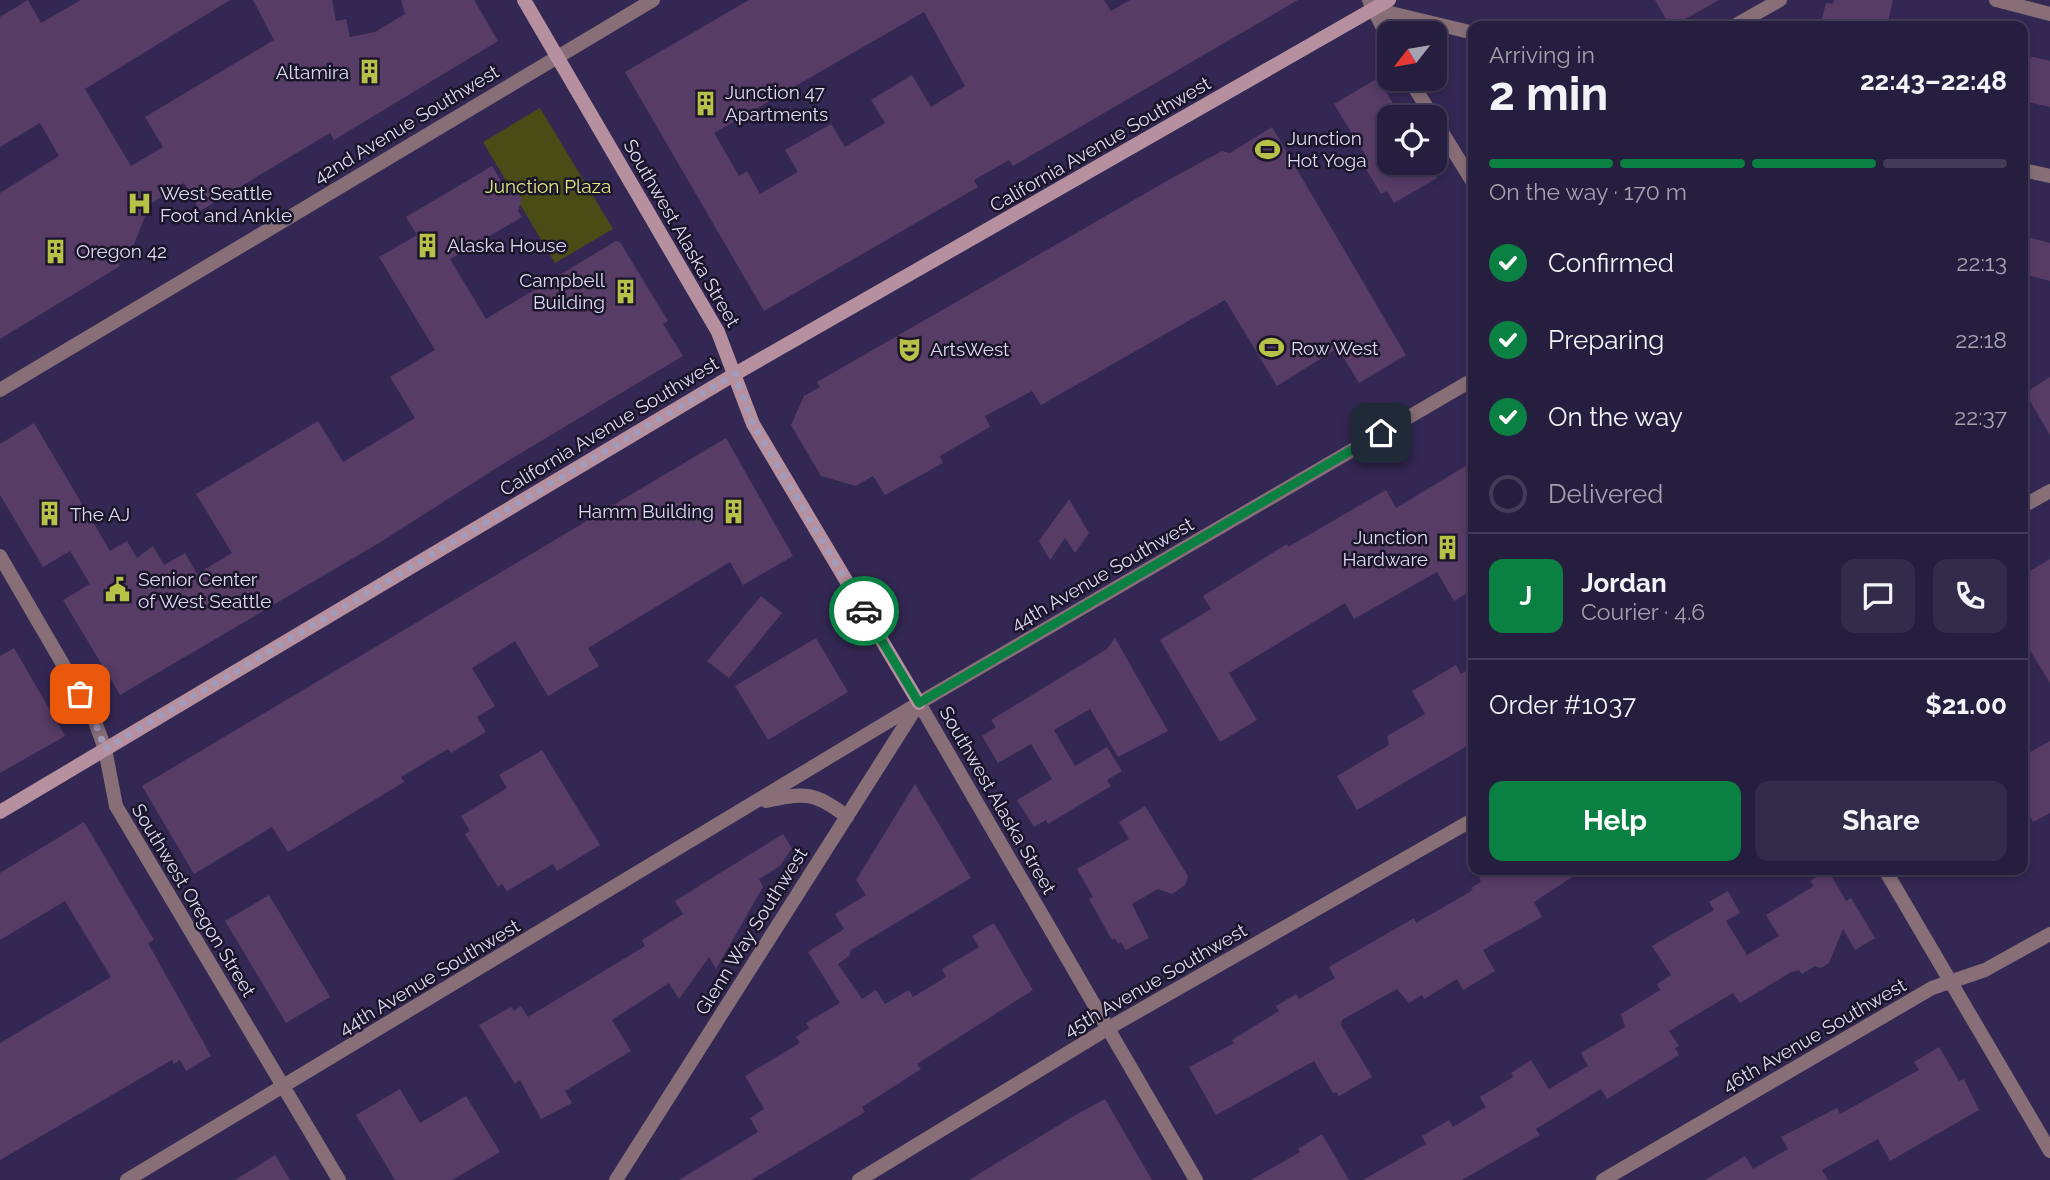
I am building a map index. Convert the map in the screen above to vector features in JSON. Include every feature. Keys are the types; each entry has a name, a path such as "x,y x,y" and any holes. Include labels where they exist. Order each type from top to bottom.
{"main road":[{"name":"Southwest Alaska Street","path":"524,0 718,332 753,424 919,703"},
{"name":"California Avenue Southwest","path":"0,813 735,374 1371,4 1388,0"}],"street":[{"name":"42nd Avenue Southwest","path":"0,390 653,0"},
{"path":"1743,21 1780,0"},
{"path":"1996,0 2050,14"},
{"path":"1371,4 1468,31"},
{"path":"1371,4 1380,21"},
{"path":"1447,140 1468,174"},
{"path":"2028,171 2050,177"},
{"name":"44th Avenue Southwest","path":"127,1180 919,703 1468,383"},
{"path":"2028,503 2050,491"},
{"name":"Southwest Oregon Street","path":"0,556 93,716 105,749 116,806 339,1180"},
{"name":"Glenn Way Southwest","path":"616,1180 919,703"},
{"name":"Southwest Alaska Street","path":"919,703 1196,1180"},
{"name":"44th Avenue Southwest","path":"751,804 804,794 830,803 847,817"},
{"name":"45th Avenue Southwest","path":"859,1180 1107,1029 1468,822"},
{"path":"1888,875 2050,1150"},
{"name":"46th Avenue Southwest","path":"1602,1180 1923,993 2003,961 2050,934"}],"green space":[{"name":"Junction Plaza","path":"540,108 613,229 555,263 483,142"}],"building":[{"path":"28,0 41,23 81,0 230,0 85,89 131,166 163,147 145,117 274,40 253,0 332,0 336,21 346,19 350,37 375,32 405,14 401,0 474,0 498,41 334,140 330,133 200,211 184,183 150,204 129,256 118,262 120,266 0,339 0,193 59,156 40,123 0,147 0,17"},
{"path":"749,0 1104,0 1111,11 1130,0 1298,0 1013,166 1009,160 974,180 978,187 764,311 625,72","holes":["924,12 965,86 931,107 912,75 871,100 885,123 845,147 831,124 785,150 798,172 760,194 747,171 739,176 714,133"]},
{"path":"1655,0 1719,0 1682,21 1667,21"},
{"path":"1834,0 1893,0 1888,21 1821,21 1826,3 1833,4"},
{"path":"2029,56 2050,61 2050,107 2028,102"},
{"path":"1377,79 1377,91 1386,91 1394,105 1377,105 1377,175 1435,175 1437,178 1394,203 1387,191 1381,194 1360,159 1366,156 1334,104"},
{"path":"1272,127 1406,355 1359,383 1338,348 1277,386 1225,300 1041,405 1032,391 985,416 990,427 940,456 943,463 885,495 873,476 856,486 821,476 791,425 804,396 820,387 817,382 1172,178 1222,151 1230,153"},
{"path":"492,166 505,188 513,184 522,199 518,211 522,217 450,259 486,319 616,241 620,242 668,321 663,324 683,356 506,462 379,543 120,695 63,600 90,584 70,551 43,567 0,495 0,444 34,423 110,551 127,541 137,558 153,546 164,565 185,553 197,574 232,553 196,494 318,421 343,462 415,418 390,377 435,350 379,257 417,235 406,217"},
{"path":"2028,237 2050,243 2050,281 2028,275"},
{"path":"2050,377 2050,435 2028,398 2028,391"},
{"path":"726,438 793,556 743,585 730,562 588,648 599,666 548,696 515,641 472,668 495,706 477,717 486,732 451,753 448,749 401,777 404,782 288,852 272,827 194,874 142,786"},
{"path":"1468,465 1468,593 1454,601 1437,572 1354,619 1345,603 1229,673 1257,720 1220,742 1160,640 1211,609 1203,596 1287,544 1288,547 1386,490 1396,508"},
{"path":"1069,499 1089,533 1075,553 1065,538 1050,560 1039,541"},
{"path":"2050,559 2050,683 2028,647 2028,572"},
{"path":"761,596 782,613 729,678 707,661"},
{"path":"816,638 848,692 768,740 735,686"},
{"path":"1115,638 1168,731 1118,757 1090,709 1054,730 1075,766 1107,747 1122,771 1107,780 1111,786 1048,824 1046,820 1034,827 1017,800 1052,779 1031,744 998,763 982,736 996,727 991,720 1107,649"},
{"path":"14,648 65,736 0,773 0,656"},
{"path":"1456,665 1461,674 1468,670 1468,745 1357,810 1337,776 1389,745 1387,736 1425,714 1412,691"},
{"path":"2050,741 2050,813 2033,822 2028,818 2028,753"},
{"path":"542,750 600,845 557,871 553,864 507,891 502,884 498,887 465,834 470,831 461,816 507,788 499,775"},
{"path":"915,784 971,878 851,950 849,956 838,964 862,999 876,990 885,1004 909,990 913,997 946,977 942,969 979,947 972,936 994,923 1033,990 917,1064 921,1069 862,1107 865,1112 751,1180 679,1180 758,1132 750,1118 764,1109 745,1076 800,1043 796,1037 809,1028 806,1023 840,1003 808,952 844,929 835,914 866,895 856,880"},
{"path":"1145,806 1188,876 1185,885 1172,894 1158,889 1132,904 1149,938 1126,950 1121,942 1118,944 1115,938 1112,940 1089,899 1093,897 1077,869 1129,839 1119,822"},
{"path":"84,822 154,940 148,943 211,1056 186,1071 180,1060 174,1064 172,1060 0,1160 0,1043 111,977 65,901 0,940 0,873"},
{"path":"783,834 792,848 780,866 759,879 763,887 716,969 709,957 679,999 669,983 612,1020 631,1051 565,1091 572,1103 541,1119 520,1080 515,1084 479,1025 511,1007 514,1011 521,1006 528,1017 645,946 642,940 683,914 675,901"},
{"path":"1485,875 1575,875 1534,902 1542,917 1483,950 1495,971 1463,990 1457,979 1424,999 1422,995 1409,1003 1397,989 1342,1020 1341,1025 1372,1077 1339,1096 1336,1092 1333,1093 1314,1061 1216,1115 1189,1067 1234,1043 1232,1040 1279,1011 1276,1006 1296,994 1299,999 1335,978 1329,967 1414,918 1416,923 1473,890 1471,888 1481,882 1479,878"},
{"path":"1820,875 1831,875 1846,901 1851,898 1875,938 1855,950 1843,929 1829,963 1821,968 1815,966 1802,974 1799,970 1791,972 1740,1003 1733,993 1669,1031 1679,1046 1675,1048 1679,1055 1607,1099 1601,1089 1536,1129 1540,1135 1462,1180 1363,1180 1426,1144 1422,1136 1449,1120 1453,1127 1486,1107 1480,1097 1513,1077 1511,1073 1531,1060 1549,1089 1588,1066 1581,1053 1625,1027 1621,1014 1660,990 1657,984 1671,975 1652,946 1714,910 1709,902 1728,891 1740,913 1726,921 1747,955 1779,936 1766,915 1814,886 1810,881"},
{"path":"269,895 330,997 286,1023 225,921"},
{"path":"1939,1047 1959,1081 1964,1079 1979,1110 1890,1161 1878,1139 1822,1170 1828,1180 1705,1180 1745,1156 1753,1169 1788,1149 1781,1137 1837,1108 1840,1114 1919,1070 1914,1062"},
{"path":"400,1089 420,1123 466,1096 500,1152 452,1180 395,1180 356,1115"},
{"path":"1105,1099 1152,1180 969,1180 1072,1117"},
{"path":"1322,1134 1349,1180 1251,1180 1300,1152 1298,1149"},
{"path":"275,1155 290,1180 235,1180"}],"way so far":[{"path":"80,694 93,716 105,749 735,374 753,424 864,611"}],"place":[{"name":"Altamira","path":"369,72"},
{"name":"Junction 47 Apartments","path":"705,103"},
{"name":"Junction Hot Yoga","path":"1267,149"},
{"name":"West Seattle Foot and Ankle","path":"140,204"},
{"name":"Alaska House","path":"427,245"},
{"name":"Oregon 42","path":"56,251"},
{"name":"Campbell Building","path":"625,291"},
{"name":"Row West","path":"1271,348"},
{"name":"ArtsWest","path":"910,349"},
{"name":"Hamm Building","path":"734,511"},
{"name":"The AJ","path":"50,514"},
{"name":"Junction Hardware","path":"1448,548"},
{"name":"Senior Center of West Seattle","path":"118,590"}],"route":[{"path":"864,611 919,703 1381,433"}]}
